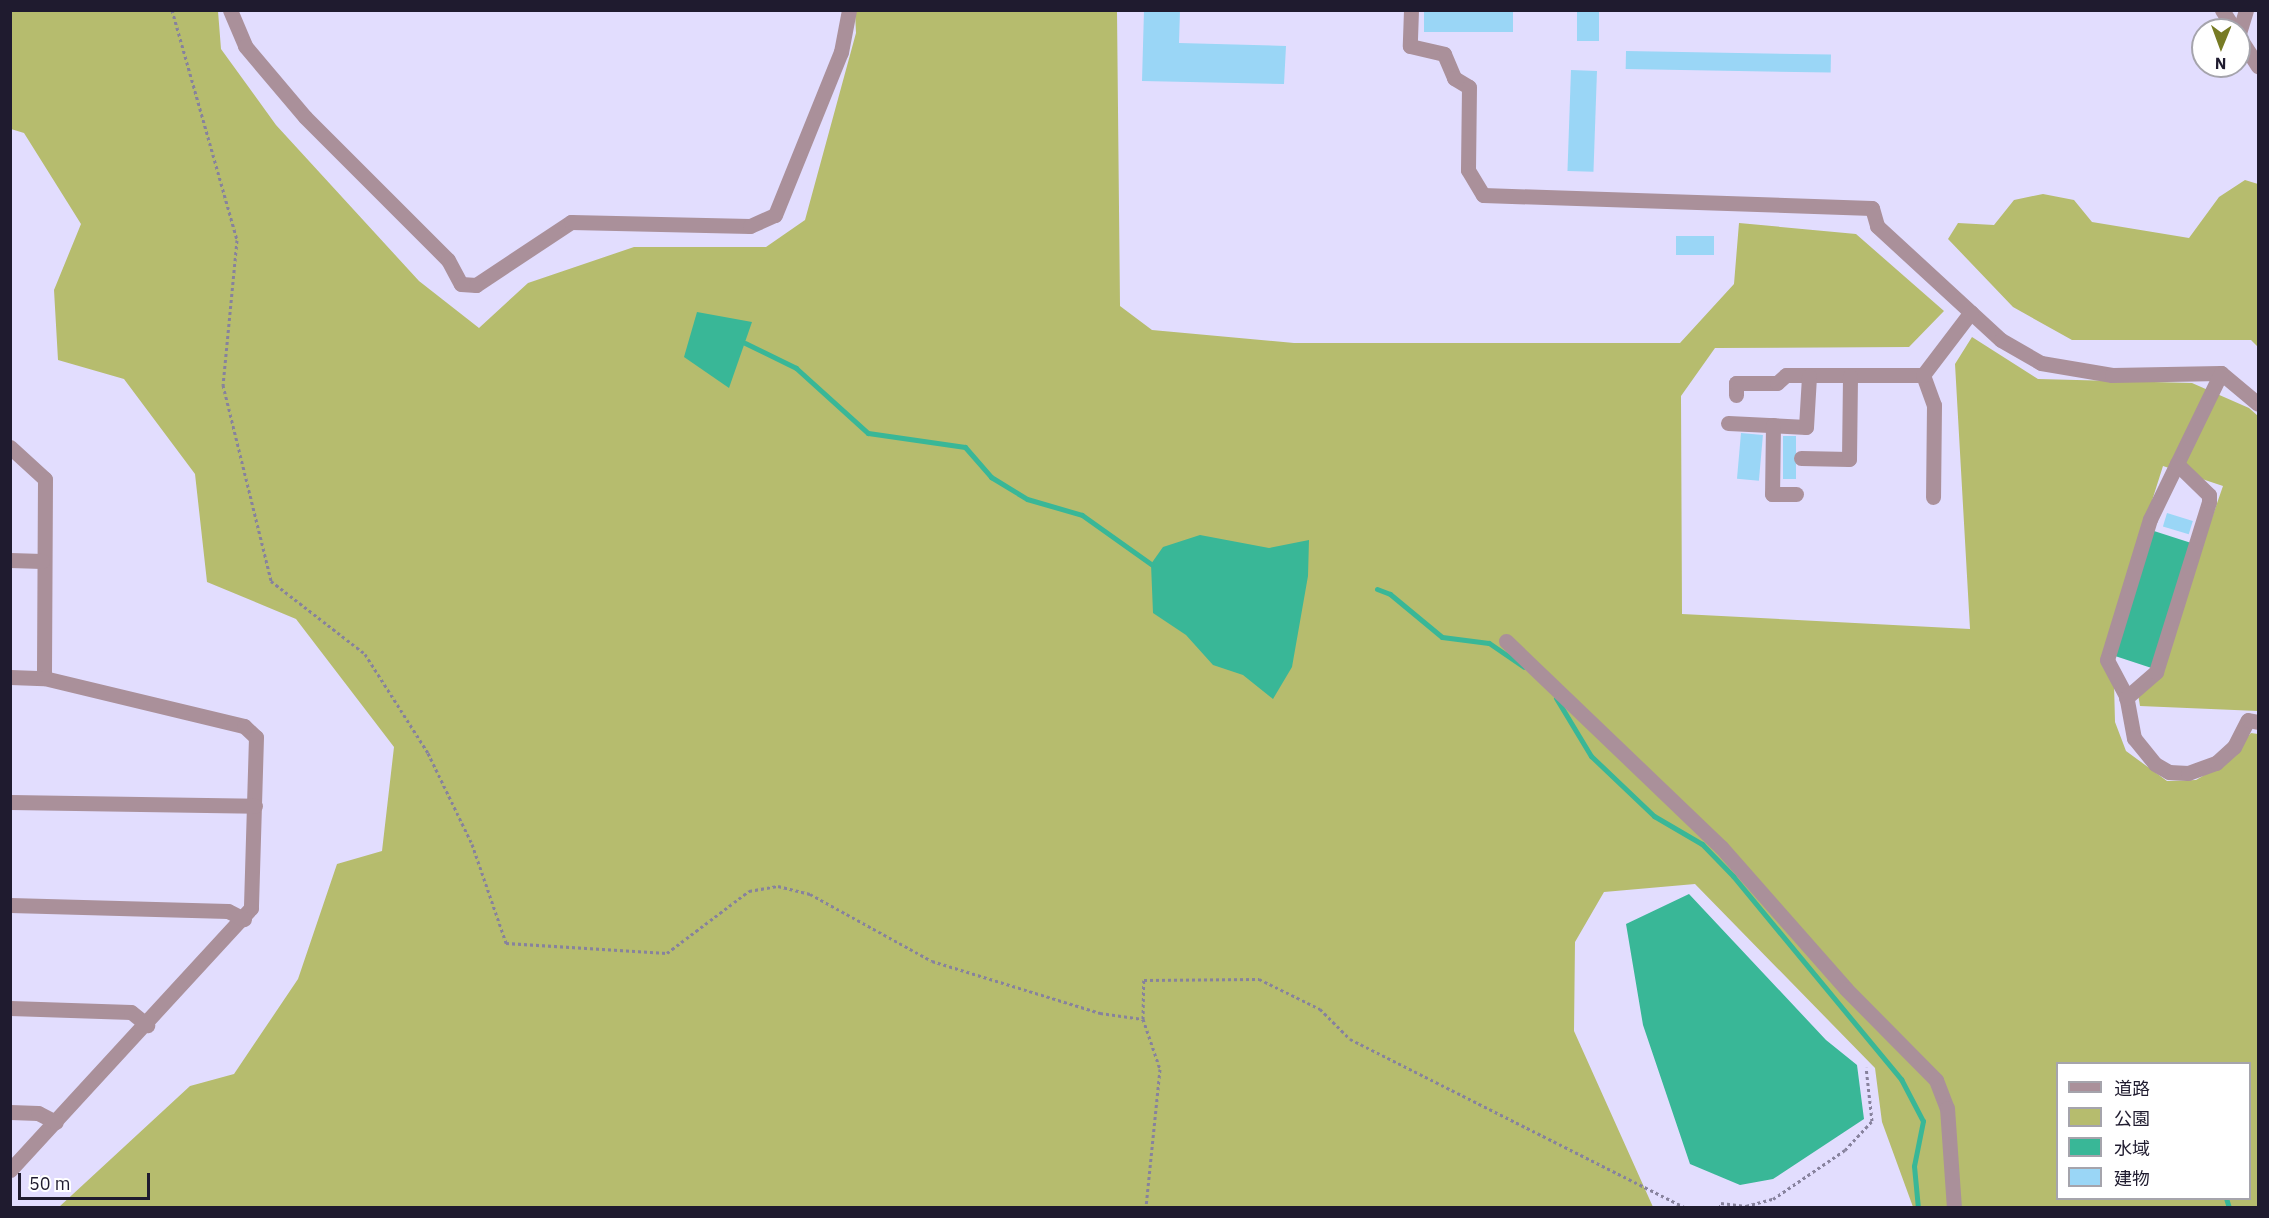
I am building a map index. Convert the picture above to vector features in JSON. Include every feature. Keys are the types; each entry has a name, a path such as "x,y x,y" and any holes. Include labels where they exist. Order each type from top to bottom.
{"street":[{"path":"230,10 245,46 305,117 448,260 461,284 476,285 571,222 750,226 775,215 841,52 849,10"},
{"path":"1411,10 1410,46 1444,54 1454,78 1469,87 1468,170 1483,195 1872,208 1877,226 2001,340 2041,363 2072,372 2221,373 2259,404"},
{"path":"1923,375 1971,312"},
{"path":"2221,373 2150,519 2107,650 2126,698 2134,738 2155,764 2169,772 2188,773 2216,764 2234,747 2248,720 2259,722"},
{"path":"1736,395 1736,383 1778,383 1786,375 1923,375"},
{"path":"1923,375 1934,405 1933,497"},
{"path":"1728,423 1806,427 1809,376"},
{"path":"1801,458 1849,459 1850,376"},
{"path":"1773,425 1772,494 1796,494"},
{"path":"10,447 45,480 42,561 44,678"},
{"path":"2126,698 2156,672 2209,501 2209,495 2177,464"},
{"path":"10,560 42,561"},
{"path":"1506,641 1721,847 1846,989 1936,1080 1947,1108 1954,1208"},
{"path":"10,677 44,678 244,726 256,737 250,908 244,919 10,1170"},
{"path":"10,802 255,806"},
{"path":"10,905 228,911 244,919"},
{"path":"10,1008 131,1012 147,1025"},
{"path":"10,1112 38,1113 56,1122"}],"path":[{"path":"172,10 237,240 223,385 271,580 365,654 428,753 472,844 506,943 667,952 749,891 778,886 810,894 933,961 1100,1012 1143,1019"},
{"path":"1146,1208 1160,1069 1143,1019 1144,980 1259,979 1320,1009 1350,1039 1686,1208"},
{"path":"1720,1208 1720,1203 1746,1206 1773,1199 1845,1150 1872,1121 1866,1067"}],"green space":[{"path":"10,11 218,11 221,49 276,125 419,281 479,328 528,283 634,247 766,247 805,220 856,33 855,11 1117,11 1120,306 1152,330 1294,343 1680,343 1734,284 1739,223 1856,234 1944,311 1909,347 1715,348 1681,396 1682,614 1970,629 1955,364 1972,337 2038,379 2192,383 2249,408 2258,416 2258,711 2140,706 2136,682 2158,673 2223,486 2163,466 2101,662 2114,683 2115,722 2126,751 2167,781 2196,780 2225,763 2251,733 2258,734 2258,1207 1913,1207 1882,1122 1875,1068 1695,884 1604,892 1575,942 1574,1031 1653,1207 59,1207 190,1086 234,1074 298,979 337,864 382,851 394,747 296,619 207,582 195,474 124,379 58,360 54,290 81,224 24,133 11,129"},
{"path":"2245,180 2258,184 2258,347 2251,340 2072,340 2013,307 1948,239 1958,223 1994,225 2014,200 2043,194 2074,200 2092,222 2189,238 2219,197"}],"water":[{"path":"697,312 752,322 729,388 684,357"},
{"path":"2154,531 2192,543 2152,668 2114,656"},
{"path":"1200,535 1269,548 1309,540 1308,576 1292,667 1273,699 1243,675 1213,665 1186,635 1153,613 1151,564 1163,547"},
{"path":"1689,894 1826,1040 1857,1065 1864,1119 1773,1179 1740,1185 1690,1164 1643,1025 1626,924"}],"building":[{"path":"1144,10 1180,10 1179,43 1286,46 1284,84 1142,81"},
{"path":"1424,10 1513,10 1513,32 1424,32"},
{"path":"1577,10 1599,10 1599,41 1577,41"},
{"path":"1626,51 1831,55 1831,73 1626,69"},
{"path":"1571,70 1597,71 1593,172 1567,171"},
{"path":"1676,236 1714,236 1714,255 1676,255"},
{"path":"1741,433 1763,435 1759,481 1737,479"},
{"path":"1783,436 1796,436 1796,479 1783,479"},
{"path":"2167,513 2193,521 2189,534 2163,526"}],"waterway":[{"path":"745,343 796,368 868,433 965,447 991,477 1027,499 1082,515 1151,564"},
{"path":"1377,589 1390,594 1442,637 1489,643 1524,667"},
{"path":"1556,698 1591,756 1654,816 1702,844 1733,876 1901,1079 1923,1121 1914,1166 1918,1208"},
{"path":"2227,1200 2229,1208"}]}
